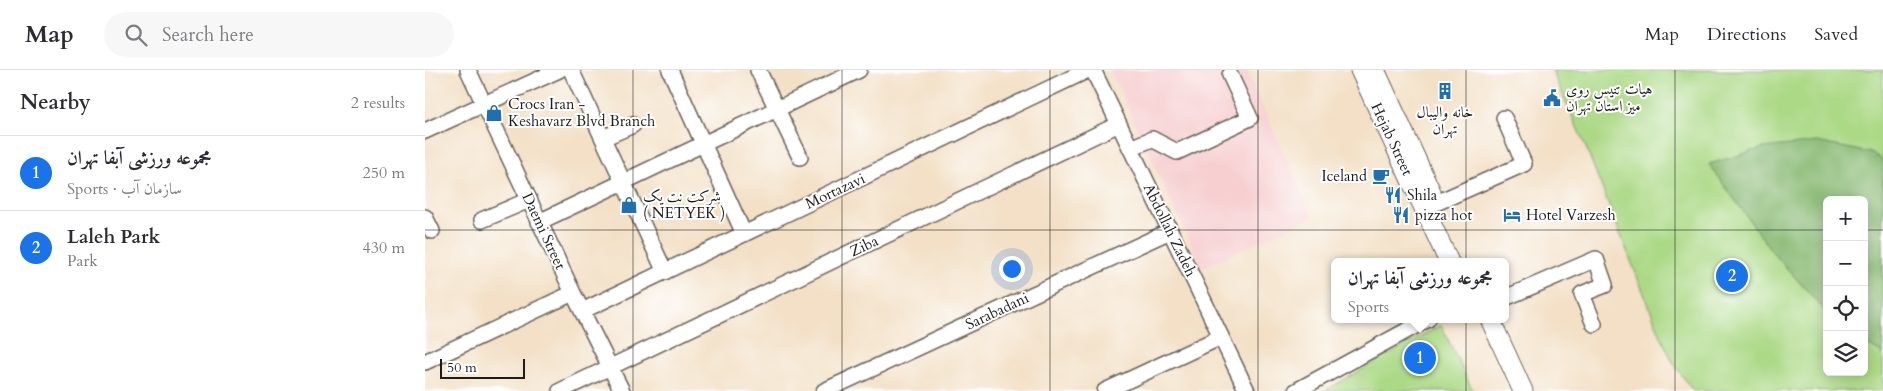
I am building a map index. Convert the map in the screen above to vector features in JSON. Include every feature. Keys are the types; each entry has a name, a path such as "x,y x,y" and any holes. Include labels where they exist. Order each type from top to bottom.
{"main road":[{"name":"Hejab Street","path":"1360,70 1447,258"},
{"name":"Hejab Street","path":"1375,70 1461,258"},
{"path":"1478,323 1509,391"},
{"path":"1491,323 1523,391"}],"street":[{"name":"Daemi Street","path":"468,70 573,293 622,391"},
{"path":"425,132 559,70"},
{"path":"571,70 665,272"},
{"path":"670,70 744,234"},
{"path":"758,70 800,158"},
{"path":"539,222 859,70"},
{"name":"Mortazavi","path":"582,311 1088,70"},
{"name":"Abdollah Zadeh","path":"1093,70 1247,391"},
{"path":"1130,148 1152,139 1177,152 1251,118 1230,75"},
{"path":"1436,203 1524,164 1504,118"},
{"name":"Ziba","path":"560,391 1119,124"},
{"path":"603,138 633,125"},
{"path":"482,220 529,200"},
{"name":"Sarabadani","path":"824,391 1170,231"},
{"path":"1509,296 1596,259 1605,285 1582,294 1594,324"},
{"path":"425,362 573,293"},
{"path":"1296,391 1421,323"},
{"path":"1105,391 1221,337"}],"shaded area":[{"path":"1110,70 1246,70 1313,217 1202,268"}],"green space":[{"path":"1552,70 1883,70 1883,391 1693,391 1674,364 1662,339 1587,150"},
{"path":"1817,142 1871,153 1883,160 1883,354 1868,345 1868,196 1823,196 1823,309 1773,253 1709,164 1763,148"},
{"path":"1441,325 1473,391 1324,391"}],"place":[{"name":"خانه والیبال تهران","path":"1445,91"},
{"name":"هیات تنیس روی میز استان تهران","path":"1552,98"},
{"name":"Crocs Iran - Keshavarz Blvd Branch","path":"494,113"},
{"name":"Iceland","path":"1381,176"},
{"name":"Shila","path":"1393,195"},
{"name":"شرکت نت یک ( NETYEK )","path":"629,205"},
{"name":"pizza hot","path":"1401,215"},
{"name":"Hotel Varzesh","path":"1512,215"},
{"name":"Laleh Park","path":"1732,276"},
{"name":"مجموعه ورزشی آبفا تهران","path":"1420,358"}]}
